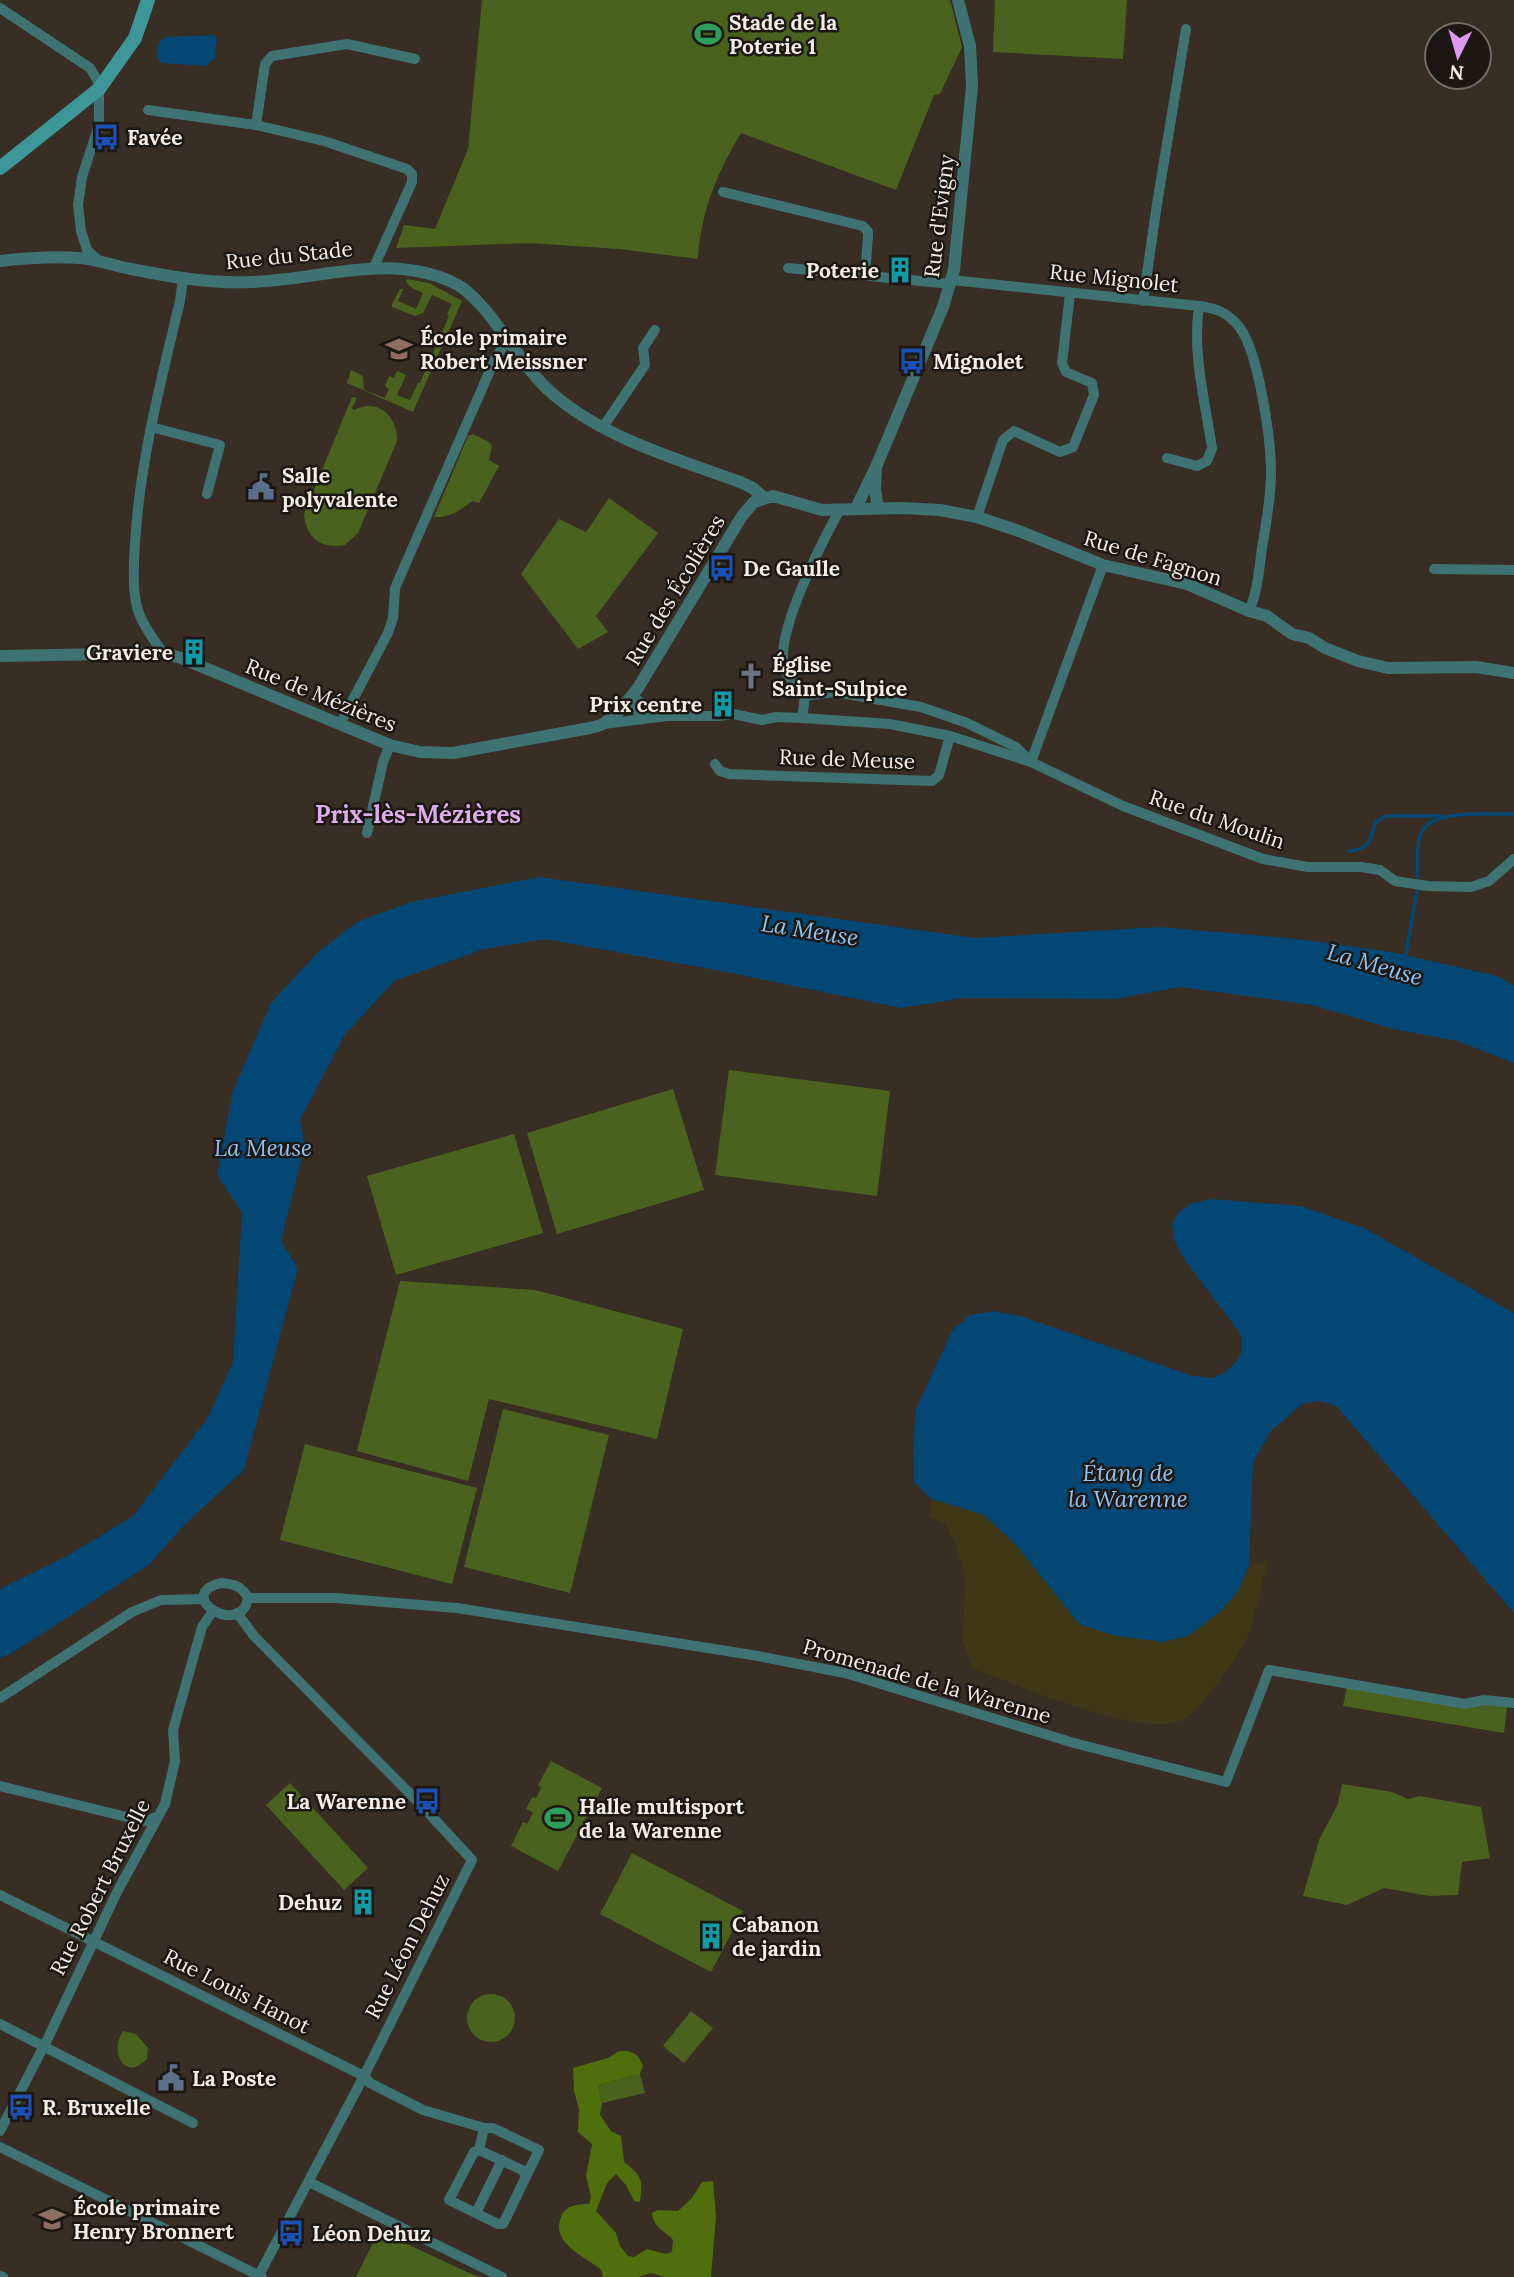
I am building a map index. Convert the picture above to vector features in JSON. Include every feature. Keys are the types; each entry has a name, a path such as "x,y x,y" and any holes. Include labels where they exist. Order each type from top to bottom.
{"main road":[{"path":"0,168 99,89 135,38 148,0"}],"street":[{"name":"Rue d'Evigny","path":"856,508 876,467 952,282 972,86 970,46 958,0"},
{"path":"0,8 90,68 98,81 99,125 82,177 78,205 81,231 87,250 99,262"},
{"path":"1143,301 1186,29"},
{"path":"256,125 265,64 272,55 347,44 415,59"},
{"path":"149,110 256,125 324,142 407,169 412,173 412,182 374,267"},
{"path":"723,192 863,226 868,232 865,275"},
{"name":"Rue du Stade","path":"0,261 46,257 81,258 183,278 230,283 360,267 392,267 440,276 459,285 475,299 553,394 603,427 651,450 740,482 753,488 764,498 778,496 815,509 856,508"},
{"name":"Rue Mignolet","path":"788,268 1199,306 1196,324 1197,354 1212,448 1208,461 1197,466 1167,458"},
{"path":"163,653 137,608 134,570 138,505 151,427 183,278"},
{"path":"977,517 1003,440 1014,431 1060,452 1073,447 1094,395 1092,383 1066,372 1062,363 1070,294"},
{"path":"1199,306 1214,308 1227,314 1241,329 1254,363 1265,414 1271,473 1257,582 1249,611"},
{"path":"603,427 645,365 643,348 655,330"},
{"path":"340,724 388,633 393,618 395,588 495,359 508,339"},
{"path":"151,427 220,445 207,494"},
{"name":"Rue d'Evigny","path":"876,467 875,490 878,508"},
{"name":"Rue des Écolières","path":"628,702 742,516 754,502 764,498"},
{"name":"Rue de Fagnon","path":"856,508 940,510 977,517 1103,565 1187,584 1267,616 1292,634 1309,638 1325,648 1373,665 1406,669 1476,667 1514,673"},
{"path":"802,718 804,696 799,687 787,677 783,665 783,647 790,619 839,509"},
{"path":"1031,762 1103,565"},
{"path":"1434,569 1514,570"},
{"name":"Rue de Mézières","path":"0,656 163,653 181,658 390,745 420,752 453,754 601,725 628,702"},
{"name":"Rue du Moulin","path":"804,696 835,692 921,707 967,723 1016,747 1031,762"},
{"path":"628,702 647,718"},
{"name":"Rue du Moulin","path":"628,702 667,716"},
{"name":"Rue du Moulin","path":"601,725 667,716 733,714 762,720 776,717 876,722 950,736 1031,762 1123,806 1263,859 1308,867 1360,867 1380,870 1395,881 1428,886 1471,887 1489,881 1514,859"},
{"name":"Rue de Meuse","path":"715,764 720,771 729,774 932,781 939,775 950,736"},
{"path":"368,833 383,762 390,745"},
{"path":"221,1583 231,1583 243,1589 248,1598 244,1609 228,1614 207,1608 204,1599 206,1591 212,1585 221,1583"},
{"name":"Promenade de la Warenne","path":"248,1598 336,1598 457,1608 758,1656 845,1673 1074,1743 1226,1783 1269,1670 1465,1704 1484,1700 1514,1703"},
{"path":"0,1698 132,1612 161,1600 204,1599"},
{"name":"Rue Robert Bruxelle","path":"0,2131 44,2046 117,1892 165,1804 175,1760 173,1730 192,1656 202,1627 213,1611"},
{"name":"Rue Léon Dehuz","path":"237,1613 254,1636 472,1860 260,2277"},
{"path":"0,1786 145,1821 157,1817"},
{"name":"Rue Louis Hanot","path":"0,1895 364,2076 370,2083 423,2110 484,2128 493,2128 539,2150 525,2177"},
{"path":"0,2024 193,2123"},
{"path":"479,2150 484,2128"},
{"path":"0,2147 260,2277"},
{"path":"479,2150 524,2171 525,2177 503,2224 449,2200 474,2152 479,2150"},
{"path":"475,2213 502,2161"},
{"path":"309,2182 502,2277"}],"green space":[{"path":"482,0 950,0 962,47 940,94 934,95 896,190 741,133 712,193 703,224 698,259 619,249 530,243 396,248 404,225 435,229 468,149"},
{"path":"995,0 1127,0 1123,59 993,52"},
{"path":"407,279 429,283 462,301 413,412 347,383 351,370 363,376 364,390 385,398 389,389 385,386 389,376 394,378 397,371 406,375 397,395 410,400 420,383 452,304 432,295 423,313 415,316 392,307 400,289 403,289 398,301 416,309 423,293 412,288 406,282"},
{"path":"352,397 357,398 352,408 354,410 371,406 385,412 394,424 397,441 358,533 345,545 322,544 308,530 304,514"},
{"path":"473,434 489,442 492,446 489,460 499,466 479,503 472,501 454,513 434,517 468,436"},
{"path":"609,498 658,533 596,616 608,632 578,649 521,574 559,519 586,532"},
{"path":"729,1070 890,1091 877,1196 715,1175"},
{"path":"673,1089 704,1190 557,1234 527,1133"},
{"path":"514,1134 543,1233 396,1275 367,1176"},
{"path":"400,1281 535,1290 683,1329 657,1439 489,1399 468,1481 357,1451"},
{"path":"503,1409 609,1435 570,1593 464,1567"},
{"path":"305,1444 477,1488 452,1584 280,1540"},
{"path":"1347,1686 1507,1706 1504,1733 1343,1706"},
{"name":"Halle multisport de la Warenne","path":"551,1761 602,1788 558,1871 511,1846 523,1822 527,1824 533,1813 526,1809 532,1797 536,1798 541,1788 538,1785"},
{"path":"290,1783 368,1868 344,1890 266,1805"},
{"path":"1342,1784 1392,1792 1408,1799 1420,1796 1481,1807 1490,1858 1462,1862 1458,1895 1430,1896 1384,1888 1347,1905 1303,1896 1319,1840 1338,1804"},
{"path":"632,1853 743,1911 711,1972 600,1914"},
{"path":"491,1994 508,2001 515,2018 508,2035 491,2042 474,2035 467,2018 474,2001"},
{"path":"691,2011 713,2028 684,2063 663,2046"},
{"path":"123,2031 136,2034 148,2048 147,2059 139,2065 126,2066 119,2056 119,2039"},
{"path":"619,2051 634,2054 643,2066 640,2074 598,2085 602,2103 600,2115 611,2131 621,2136 624,2162 640,2179 640,2202 634,2201 626,2185 616,2174 607,2183 596,2211 616,2233 620,2246 628,2256 634,2257 647,2249 666,2254 672,2252 673,2240 657,2225 652,2213 658,2210 678,2211 692,2198 702,2182 713,2181 716,2217 711,2277 664,2277 651,2273 639,2277 603,2277 601,2270 572,2249 561,2235 559,2226 563,2213 572,2206 589,2204 591,2197 586,2176 592,2144 578,2132 579,2109 574,2091 573,2068 608,2058"},
{"path":"640,2074 645,2093 602,2103 598,2085"},
{"path":"379,2231 467,2272 479,2277 356,2277"}],"sand":[{"path":"931,1499 984,1515 1016,1545 1080,1625 1224,1607 1238,1591 1249,1566 1268,1561 1249,1634 1230,1666 1191,1714 1184,1719 1165,1724 1140,1723 1111,1717 973,1669 962,1639 966,1578 956,1546 945,1524 929,1517"}],"water":[{"path":"214,35 217,39 215,58 206,66 161,63 157,55 159,42 166,37"},
{"name":"La Meuse","path":"539,877 975,938 1160,927 1297,939 1392,952 1500,977 1514,986 1514,1063 1457,1041 1393,1029 1312,1005 1180,987 1115,999 963,998 901,1008 545,939 484,949 394,981 344,1036 300,1120 305,1144 281,1241 298,1268 244,1470 185,1524 149,1565 12,1653 0,1658 0,1589 67,1556 133,1516 207,1419 233,1362 242,1212 217,1175 233,1091 271,1003 318,952 357,922 411,902"},
{"name":"Étang de la Warenne","path":"1210,1199 1301,1206 1364,1228 1514,1313 1514,1613 1336,1406 1320,1401 1302,1404 1271,1431 1253,1462 1249,1566 1238,1591 1222,1610 1188,1636 1163,1642 1116,1636 1080,1625 1016,1545 984,1515 931,1499 914,1482 916,1409 952,1331 970,1315 993,1311 1020,1316 1193,1376 1212,1378 1224,1373 1236,1362 1242,1352 1241,1335 1182,1256 1174,1240 1172,1224 1178,1213 1190,1204"}],"waterway":[{"path":"1417,877 1418,842 1427,825 1449,816 1463,814 1514,814"},
{"path":"1349,851 1365,846 1375,823 1385,816 1442,816"},
{"path":"1405,960 1417,889"}],"place":[{"name":"Stade de la Poterie 1","path":"708,34"},
{"name":"Favée","path":"106,137"},
{"name":"Poterie","path":"900,270"},
{"name":"École primaire Robert Meissner","path":"399,349"},
{"name":"Mignolet","path":"912,361"},
{"name":"Salle polyvalente","path":"261,487"},
{"name":"De Gaulle","path":"722,568"},
{"name":"Graviere","path":"194,652"},
{"name":"Église Saint-Sulpice","path":"751,676"},
{"name":"Prix centre","path":"723,704"},
{"name":"La Warenne","path":"427,1801"},
{"name":"Halle multisport de la Warenne","path":"558,1818"},
{"name":"Dehuz","path":"363,1902"},
{"name":"Cabanon de jardin","path":"711,1936"},
{"name":"La Poste","path":"171,2078"},
{"name":"R. Bruxelle","path":"21,2107"},
{"name":"École primaire Henry Bronnert","path":"52,2219"},
{"name":"Léon Dehuz","path":"291,2233"}],"district":[{"name":"Prix-lès-Mézières","path":"418,814"}]}
